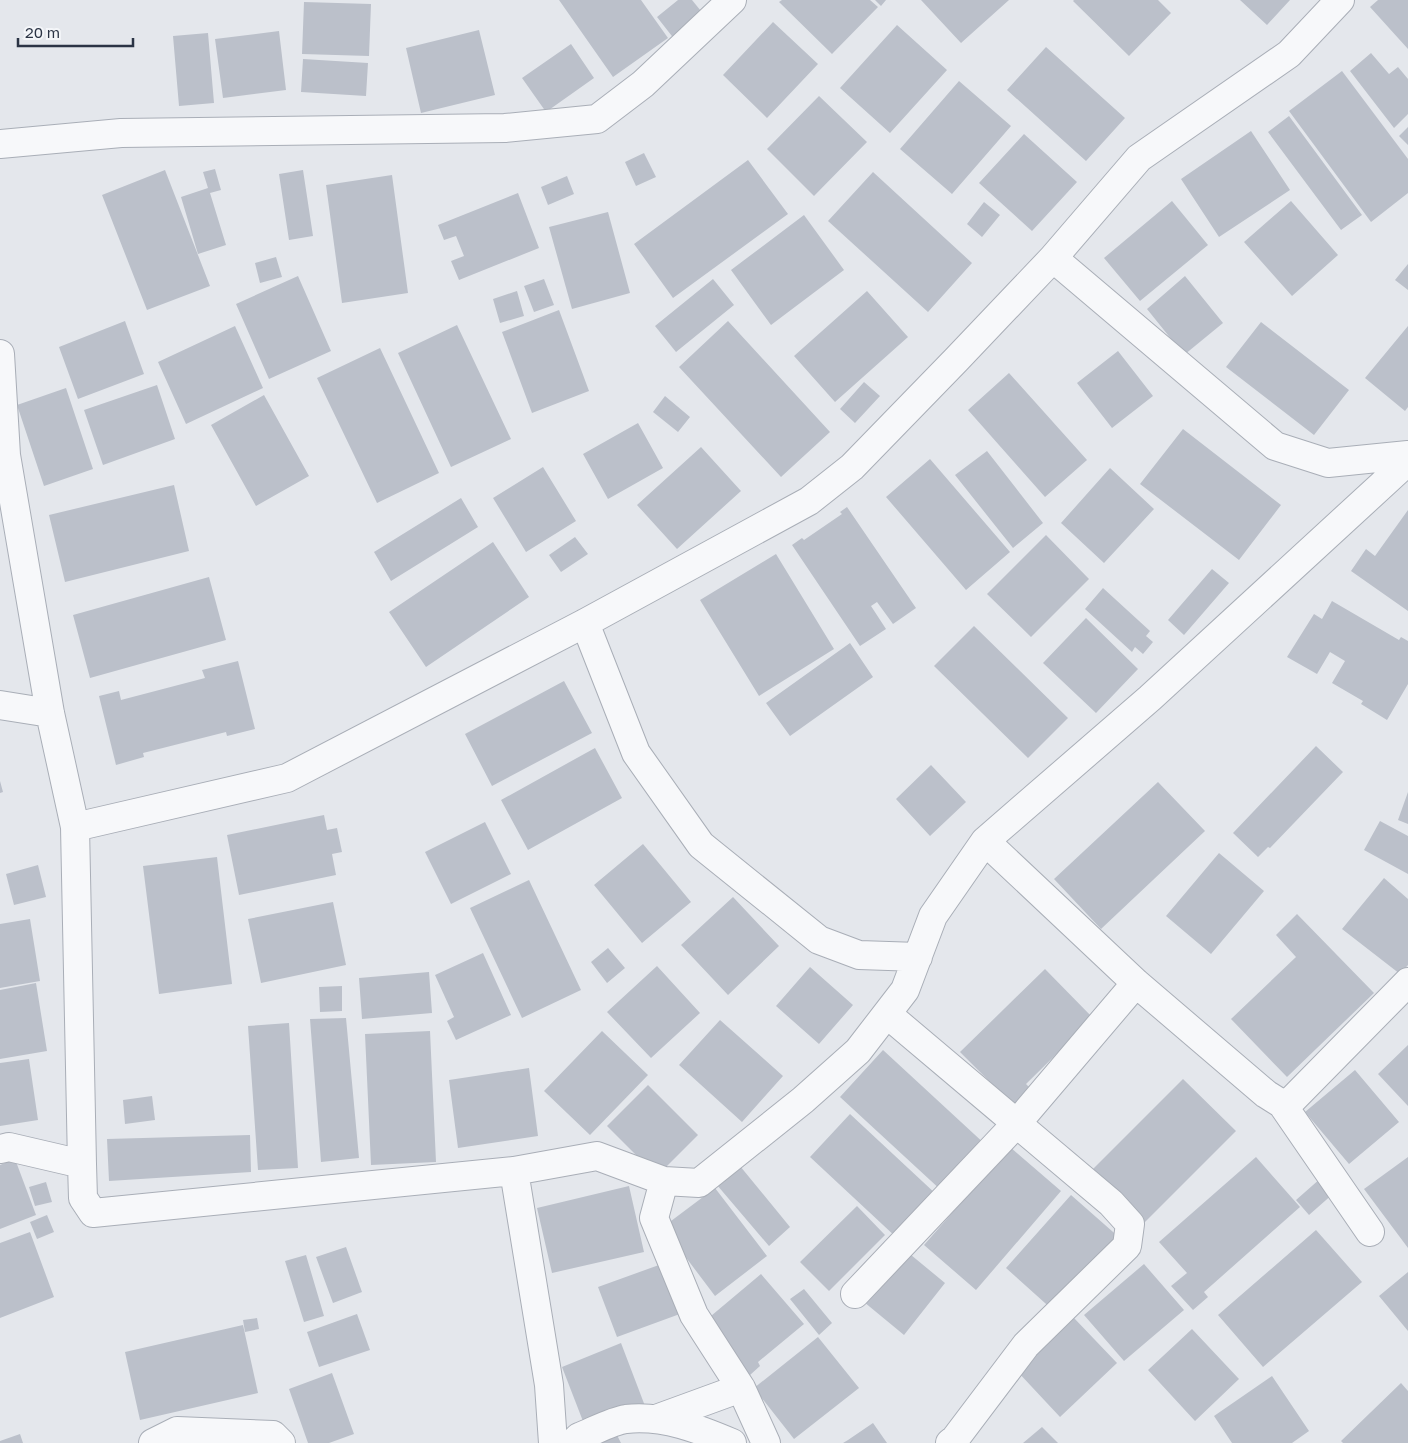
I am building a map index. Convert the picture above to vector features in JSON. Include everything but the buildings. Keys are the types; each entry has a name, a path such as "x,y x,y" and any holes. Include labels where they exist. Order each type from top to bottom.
{"street":[{"path":"0,144 121,133 505,128 597,119 643,84 732,0"},
{"path":"75,826 287,778 585,623 809,501 852,467 1053,258 1139,158 1289,54 1340,0"},
{"path":"1053,258 1274,446 1328,463 1408,456"},
{"path":"0,354 6,455 50,713 75,826 82,1164 84,1198 93,1213 514,1171 597,1156 664,1181 699,1183 803,1100 858,1051 905,990 933,916 985,841 1150,698 1408,461"},
{"path":"585,623 636,753 701,845 819,940 859,955 918,957"},
{"path":"0,705 50,713"},
{"path":"985,841 1136,983 1266,1094 1282,1104 1370,1232"},
{"path":"1282,1104 1292,1100 1408,982"},
{"path":"854,1294 1017,1123 1136,983"},
{"path":"887,1014 1111,1203 1130,1224 1127,1246 1026,1345 950,1443"},
{"path":"0,1149 9,1147 82,1164"},
{"path":"514,1171 549,1385 553,1443"},
{"path":"664,1181 654,1218 694,1315 741,1388 766,1443"},
{"path":"654,1420 741,1388"},
{"path":"574,1443 579,1437 625,1419 654,1420 694,1427 732,1443"},
{"path":"153,1443 177,1431 273,1435 282,1443"}]}
